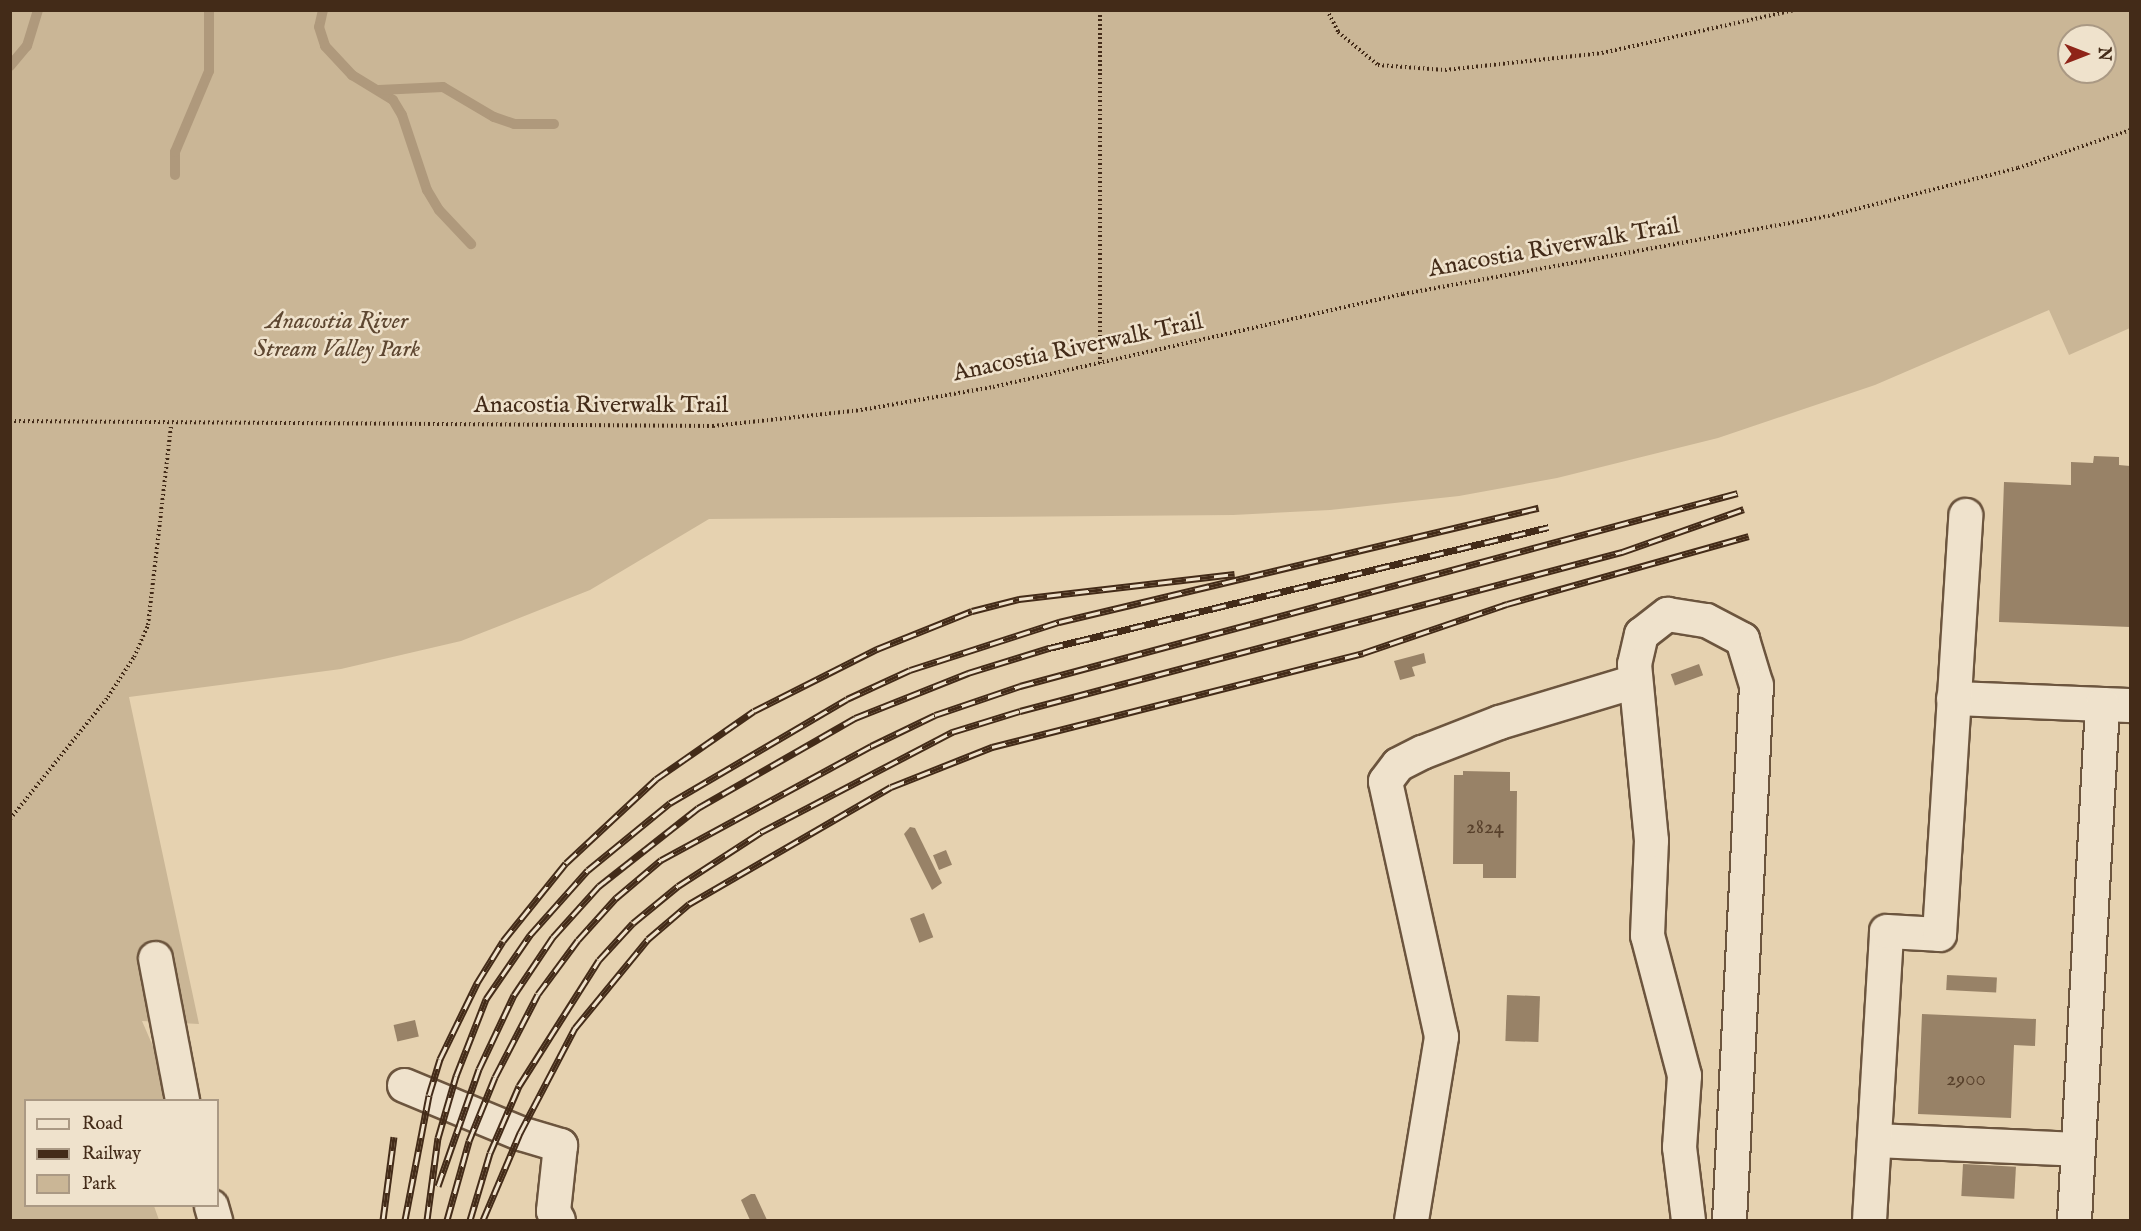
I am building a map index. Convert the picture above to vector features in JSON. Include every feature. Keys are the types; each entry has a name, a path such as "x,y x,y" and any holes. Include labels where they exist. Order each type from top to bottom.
{"lane":[{"path":"1869,1221 1886,931 1940,934 1965,515"},
{"path":"1688,1221 1679,1147 1684,1075 1647,935 1651,840 1634,664 1641,634 1667,614 1706,620 1743,639 1756,685 1729,1221"},
{"path":"1411,1221 1442,1036 1385,781 1398,764 1422,752 1498,722 1635,681"},
{"path":"1953,698 2116,704 2078,1149 2074,1221"},
{"path":"155,958 182,1099"},
{"path":"404,1085 520,1133 560,1145 553,1211 558,1221"},
{"path":"1874,1140 2078,1149"}],"path":[{"path":"1100,10 1100,363"},
{"path":"1327,10 1338,32 1378,65 1445,70 1602,53 1795,10"},
{"name":"Anacostia Riverwalk Trail","path":"10,421 171,425 713,426 861,410 1100,363 1403,294 1844,212 2018,168 2130,130"},
{"path":"10,819 108,697 134,657 148,625 171,425"}],"green space":[{"name":"Anacostia River Stream Valley Park","path":"10,11 2130,11 2130,328 2069,355 2049,310 1875,385 1718,438 1557,478 1459,496 1330,510 1233,515 709,519 590,590 461,641 341,669 129,697 199,1024 142,1021 155,1051 166,1099 24,1099 24,1207 154,1207 159,1220 11,1220"}],"building":[{"path":"2094,456 2119,457 2119,465 2130,466 2130,627 1999,622 2004,482 2071,485 2071,462 2093,463"},
{"path":"1424,653 1426,663 1412,667 1415,676 1400,680 1394,661"},
{"path":"1699,664 1703,675 1675,686 1671,674"},
{"path":"1463,771 1510,772 1510,791 1517,791 1516,878 1483,878 1483,864 1453,864 1454,775 1463,775"},
{"path":"910,827 915,828 942,883 932,890 904,834"},
{"path":"946,850 952,865 939,870 933,855"},
{"path":"924,913 933,937 919,943 910,918"},
{"path":"1947,975 1997,978 1996,993 1946,990"},
{"path":"1507,995 1540,996 1538,1042 1505,1041"},
{"path":"1922,1014 2036,1019 2035,1046 2014,1045 2011,1118 1918,1114"},
{"path":"415,1020 419,1037 397,1042 394,1025"},
{"path":"1963,1164 2016,1167 2014,1199 1961,1196"},
{"path":"755,1194 767,1220 750,1220 741,1200"}],"waterway":[{"path":"10,66 27,46 38,10"},
{"path":"175,175 175,152 209,71 209,10"},
{"path":"323,10 319,27 325,46 352,75 393,100 402,115 427,190 439,210 471,244"},
{"path":"379,90 443,87 494,117 514,124 554,124"}],"railway":[{"path":"447,1220 469,1141 495,1077 538,994 578,940 616,898 661,860 871,746 935,715 1020,686 1738,493"},
{"path":"427,1220 438,1138 456,1076 486,999 530,935 588,870 670,803 847,699 910,670 1059,622 1539,508"},
{"path":"470,1220 490,1153 519,1086 599,960 633,923 678,886 761,832 952,732 1020,711 1622,552 1744,509"},
{"path":"438,1186 479,1069 514,995 553,937 599,886 698,808 855,718 968,673 1049,648 1549,527"},
{"path":"483,1220 520,1133 575,1028 648,939 689,904 891,787 992,747 1363,653 1507,604 1749,536"},
{"path":"405,1220 429,1095 440,1059 477,983 503,941 566,863 656,779 754,711 877,649 972,611 1019,599 1235,574"},
{"path":"383,1220 394,1137"}]}
